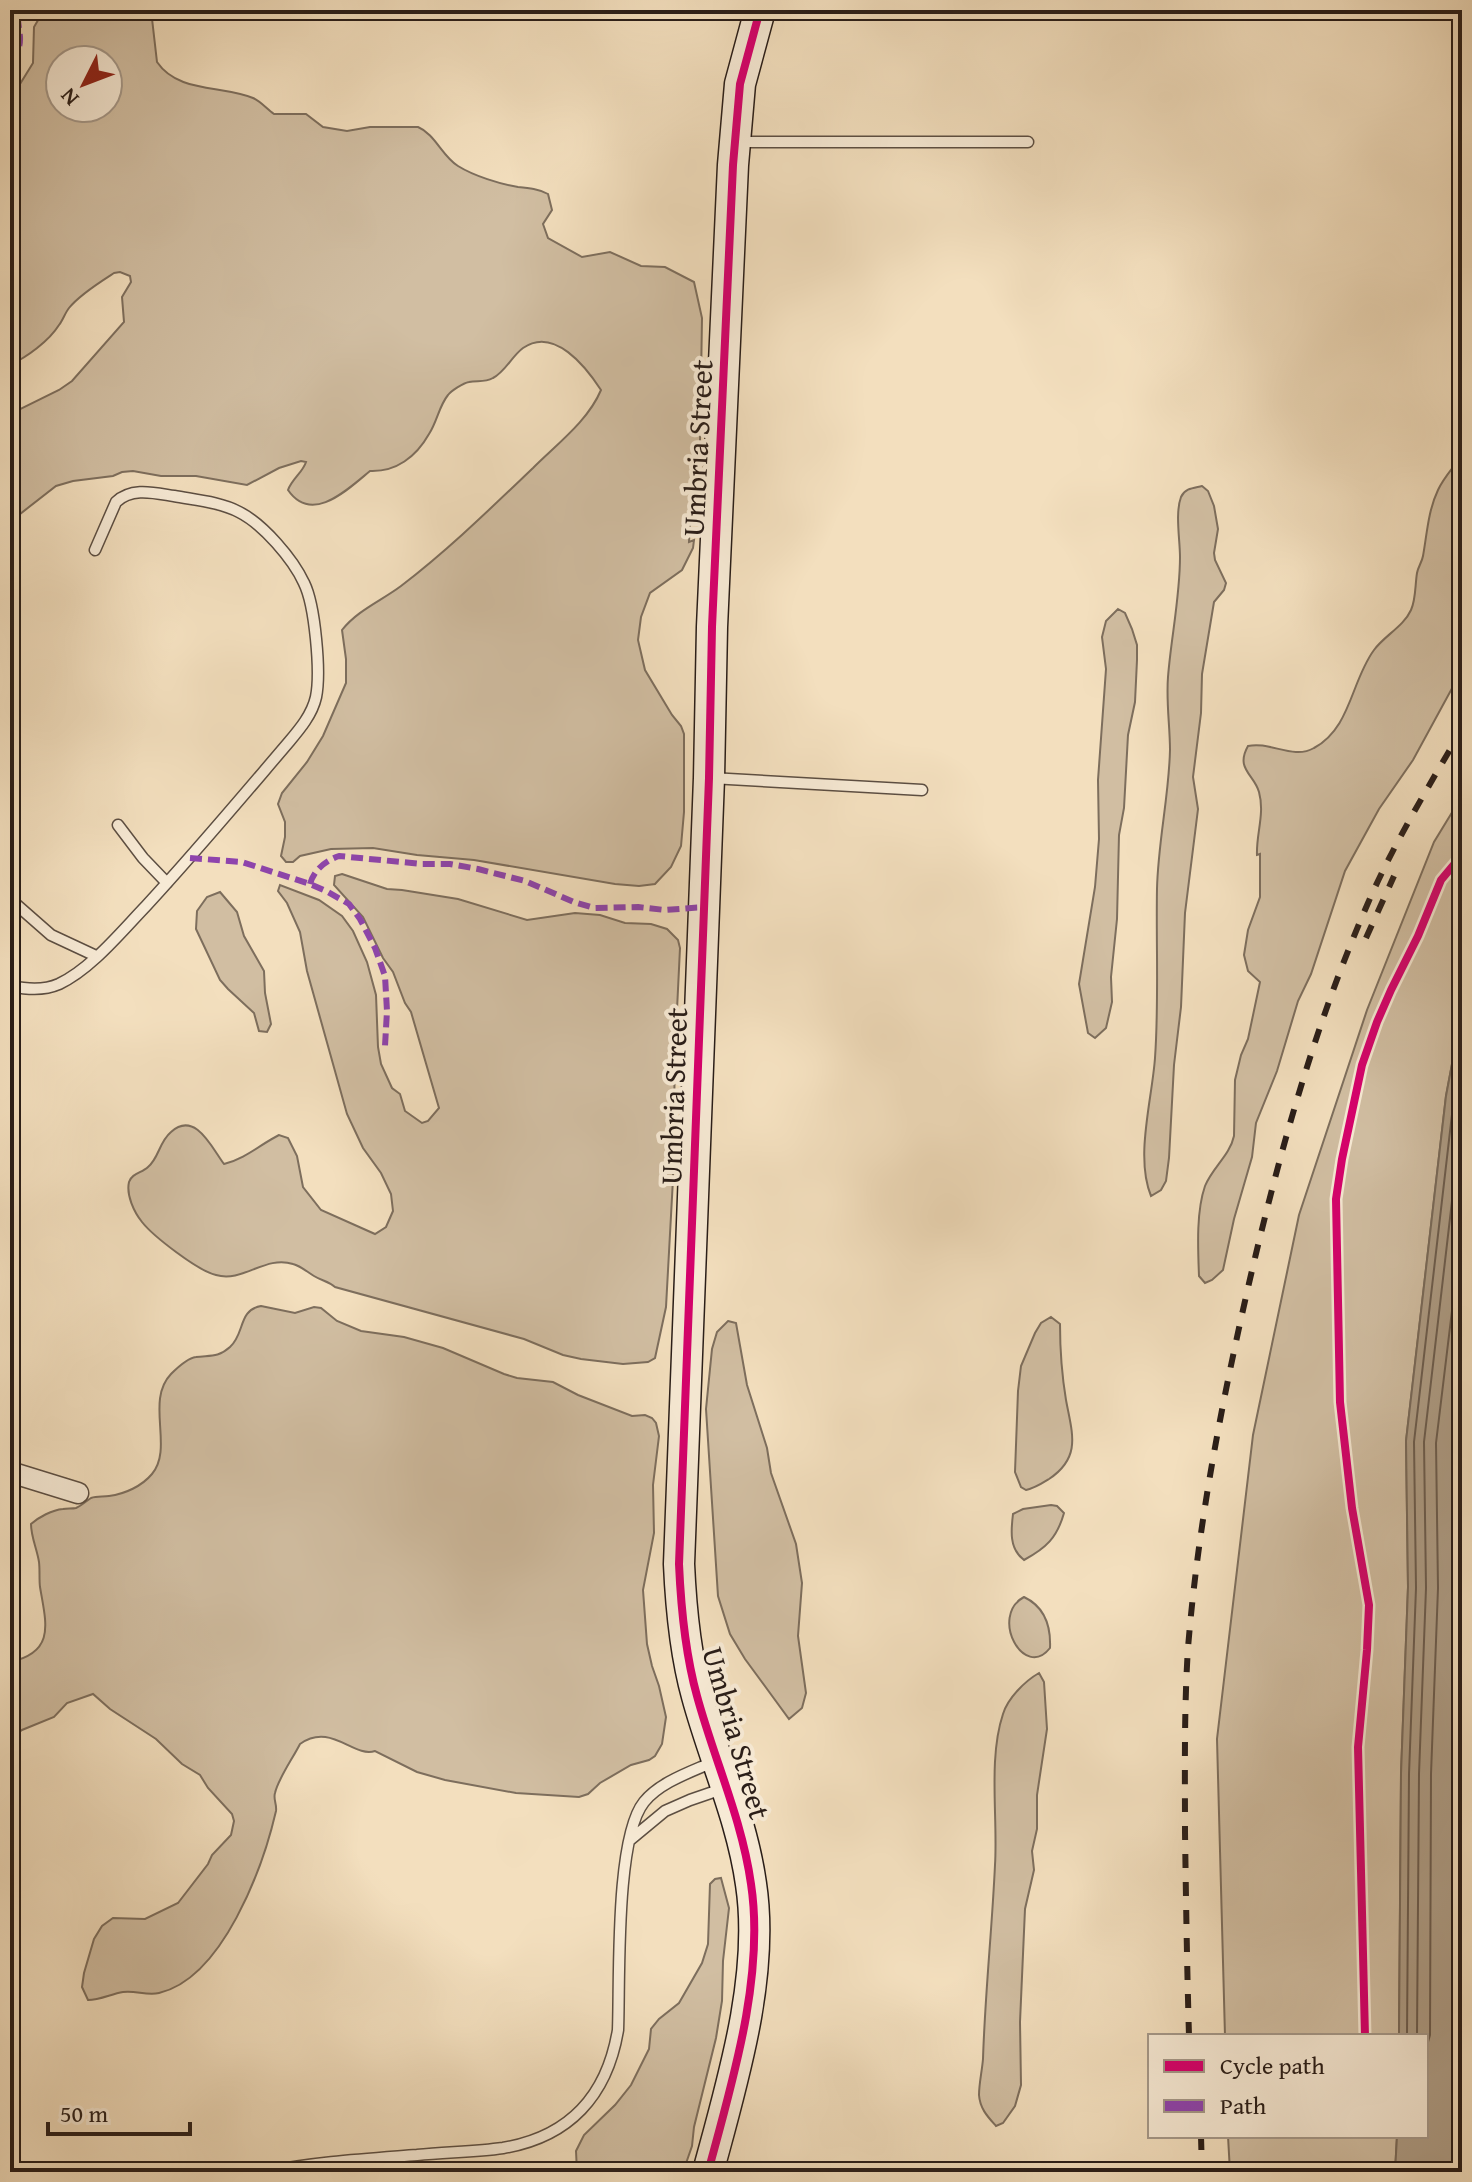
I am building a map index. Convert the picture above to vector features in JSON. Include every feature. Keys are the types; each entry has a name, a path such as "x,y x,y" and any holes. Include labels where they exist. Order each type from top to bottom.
{"main road":[{"name":"Umbria Street","path":"708,2172 747,2010 754,1955 751,1885 740,1831 698,1698 687,1652 679,1564 712,627 734,142 740,84 760,10"}],"street":[{"path":"10,1472 78,1493"}],"lane":[{"path":"734,142 1028,142"},
{"path":"10,986 36,989 57,985 96,956 167,883 288,743 316,698 317,658 309,593 294,566 259,527 239,512 156,493 127,494 113,507 95,550"},
{"path":"709,778 922,790"},
{"path":"118,825 167,883"},
{"path":"10,899 51,935 96,956"},
{"path":"265,2172 308,2164 501,2148 538,2139 583,2108 596,2093 614,2055 618,2030 624,1870 632,1826 645,1800 669,1783 722,1774"},
{"path":"630,1840 665,1811 690,1800 722,1774"}],"shaded area":[{"path":"44,10 151,10 157,62 176,79 253,98 274,114 306,114 323,127 347,131 370,127 418,127 464,170 495,182 548,194 552,210 543,224 548,238 582,257 610,252 641,266 665,267 694,282 702,318 700,442 689,542 694,540 693,548 682,570 650,593 641,617 638,640 645,670 684,734 681,846 671,867 655,884 615,884 474,860 373,848 331,849 300,856 293,862 286,862 281,856 285,822 278,804 282,793 323,736 346,683 342,630 468,529 571,432 588,412 601,390 568,352 546,342 535,343 519,351 493,378 457,387 445,399 418,450 404,462 388,469 370,471 341,494 319,504 298,500 288,490 305,466 306,462 301,461 279,468 247,485 196,476 161,476 133,471 73,481 56,486 20,514 10,517 10,414 72,381 124,322 122,297 131,282 130,276 120,272 96,285 73,303 44,343 10,365 10,85 20,84 33,63 34,27"},
{"path":"1462,455 1462,670 1413,760 1379,809 1345,871 1311,974 1298,1001 1277,1071 1256,1123 1252,1157 1223,1270 1205,1283 1199,1276 1198,1231 1202,1196 1208,1179 1229,1149 1234,1136 1235,1080 1248,1039 1260,982 1248,971 1244,955 1248,930 1260,897 1260,854 1257,855 1257,847 1261,808 1257,786 1244,766 1245,754 1248,746 1256,745 1306,751 1336,729 1366,662 1411,610 1435,498"},
{"path":"1202,486 1208,491 1214,506 1218,529 1215,560 1226,583 1214,602 1202,674 1193,777 1198,809 1185,913 1169,1158 1166,1181 1161,1190 1151,1196 1146,1181 1144,1146 1156,1037 1157,889 1169,767 1169,662 1180,572 1178,511 1185,492"},
{"path":"1118,609 1125,613 1137,645 1135,702 1128,735 1124,808 1119,835 1112,1002 1106,1028 1095,1038 1088,1033 1079,984 1095,887 1099,839 1098,780 1106,669 1102,637 1106,621"},
{"path":"1462,796 1462,1011 1446,1096 1406,1441 1408,1587 1401,1774 1399,2034 1225,2034 1217,1739 1253,1435 1299,1215 1367,1010 1434,842"},
{"path":"342,874 387,889 458,899 527,920 575,913 600,915 625,923 651,924 667,929 678,940 673,1179 666,1307 655,1358 648,1362 623,1364 563,1355 524,1339 335,1287 299,1266 283,1262 235,1275 216,1275 176,1252 139,1218 130,1198 130,1179 152,1163 171,1132 188,1125 202,1134 224,1164 279,1135 288,1138 297,1156 303,1187 321,1210 375,1234 386,1227 393,1211 391,1194 347,1114 307,971 300,932 278,891 280,885 319,900 342,916 353,931 367,962 376,995 378,1047 381,1064 392,1088 400,1094 405,1111 422,1123 428,1121 439,1108 411,1012 393,972 363,917 334,885 335,876"},
{"path":"220,892 237,912 244,936 264,971 271,1024 267,1032 259,1031 254,1013 220,980 196,929 197,911 207,897"},
{"path":"261,1306 295,1313 321,1308 337,1321 361,1331 404,1337 443,1348 504,1374 553,1382 632,1416 652,1418 659,1436 653,1485 654,1533 643,1590 647,1644 666,1717 662,1744 649,1760 631,1765 579,1797 516,1793 445,1780 417,1772 375,1751 358,1750 332,1738 311,1738 300,1744 279,1781 275,1795 276,1811 261,1861 237,1917 221,1944 182,1983 159,1993 123,1992 88,2000 82,1987 84,1973 94,1939 102,1926 113,1918 145,1919 178,1903 212,1855 231,1835 234,1821 232,1814 200,1775 93,1694 67,1703 54,1717 22,1730 10,1739 10,1662 35,1651 41,1643 45,1624 39,1562 31,1524 54,1511 76,1508 91,1498 127,1491 148,1478 158,1463 161,1451 160,1397 171,1374 189,1359 226,1351 235,1342 245,1317"},
{"path":"1051,1317 1060,1324 1062,1372 1072,1444 1066,1462 1059,1471 1026,1490 1021,1487 1015,1472 1021,1366 1041,1323"},
{"path":"728,1321 736,1323 747,1385 767,1448 771,1473 796,1544 802,1583 798,1636 806,1693 802,1708 789,1719 730,1634 718,1596 706,1409 712,1349 717,1332"},
{"path":"1051,1505 1064,1513 1058,1529 1039,1551 1024,1560 1013,1545 1013,1514 1023,1509"},
{"path":"1024,1597 1037,1606 1048,1625 1050,1648 1040,1656 1030,1657 1021,1651 1010,1630 1014,1606"},
{"path":"1039,1673 1044,1682 1047,1729 1037,1795 1037,1829 1032,1851 1034,1870 1025,1909 1020,2022 1021,2085 1015,2106 1003,2123 996,2126 983,2109 979,2095 996,1847 996,1750 998,1731 1009,1702 1023,1685"},
{"path":"721,1878 729,1908 722,2001 692,2146 683,2172 577,2172 576,2151 584,2135 631,2085 649,2049 651,2029 679,2003 702,1963 708,1944 710,1884"},
{"path":"1228,2138 1397,2138 1395,2172 1230,2172"}],"water":[{"path":"1462,1011 1462,2172 1395,2172 1397,2138 1428,2138 1428,2034 1399,2034 1401,1774 1408,1587 1406,1441 1446,1096"}],"railway":[{"path":"1189,2034 1185,1832 1188,1648 1205,1509 1230,1371 1274,1183 1300,1088 1331,995 1389,859 1462,729"},
{"path":"1366,938 1394,876"},
{"path":"1201,2138 1202,2172"}],"marked path":[{"path":"10,61 20,42 18,10"},
{"path":"310,884 321,867 339,856 478,869 525,881 594,908 665,910 704,907"},
{"path":"190,858 242,862 310,884 349,904 375,948 385,976 385,1046"}],"cycle path":[{"path":"708,2172 744,2029 754,1955 754,1919 751,1884 741,1836 689,1664 679,1564 712,627 733,165 740,84 760,10"},
{"path":"1365,2034 1358,1747 1369,1605 1352,1508 1340,1402 1336,1199 1362,1065 1377,1022 1441,880 1462,855"}]}
